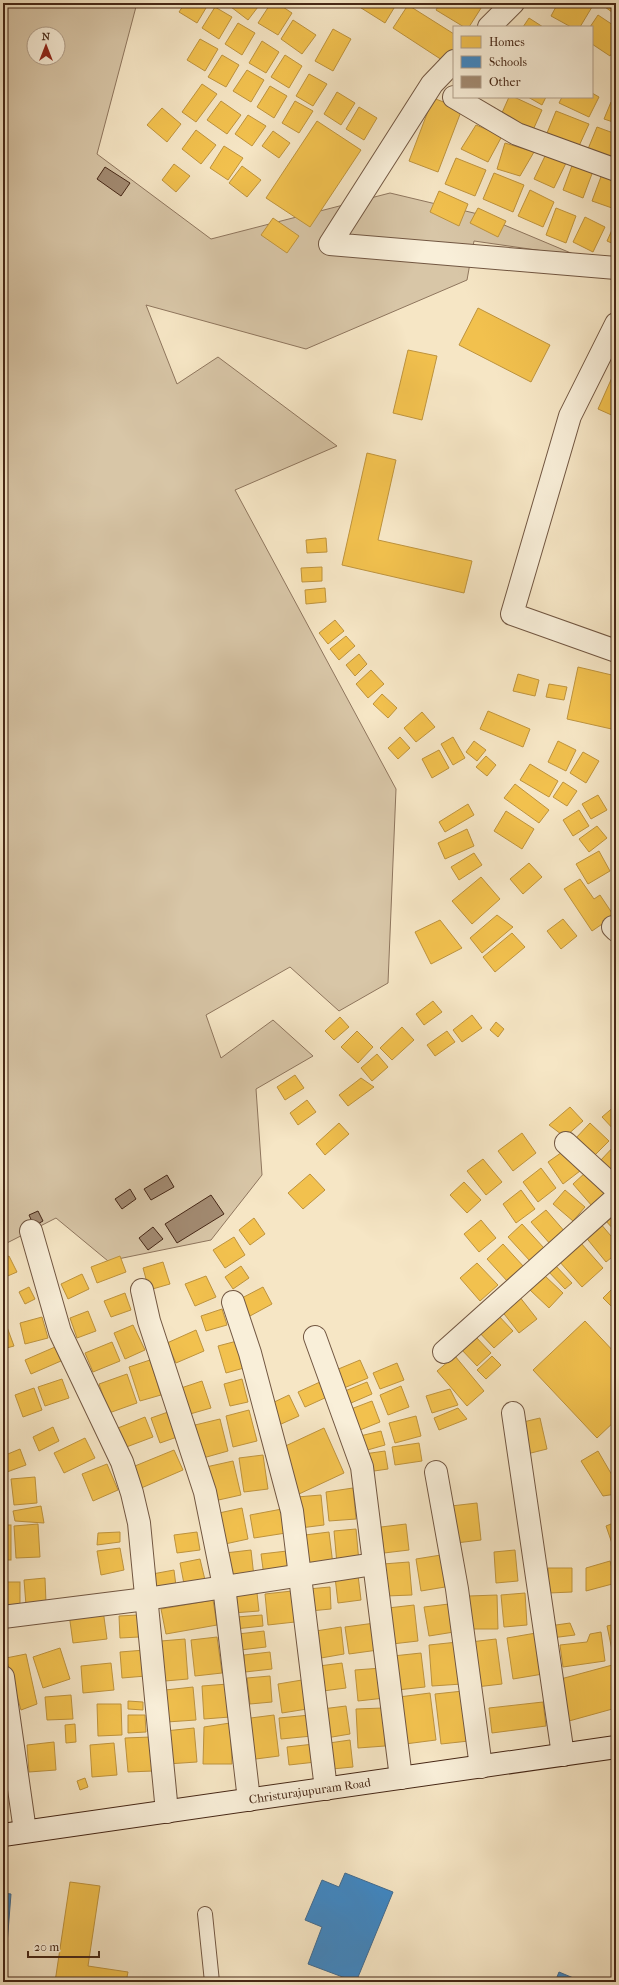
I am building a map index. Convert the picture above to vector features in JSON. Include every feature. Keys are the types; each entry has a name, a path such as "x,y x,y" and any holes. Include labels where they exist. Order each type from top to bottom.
{"street":[{"path":"490,26 514,3"},
{"path":"453,63 432,84 330,244 616,268"},
{"path":"432,84 453,96"},
{"path":"456,98 517,134 616,170"},
{"path":"616,324 570,416 512,614 616,651"},
{"path":"566,1143 616,1188"},
{"path":"444,1352 616,1198"},
{"path":"31,1231 60,1332 122,1462 132,1493 139,1523 166,1812"},
{"path":"142,1290 149,1321 205,1492 224,1586 249,1800"},
{"path":"233,1302 250,1353 292,1511 326,1789"},
{"path":"314,1337 362,1467 401,1778"},
{"path":"514,1413 562,1755"},
{"path":"436,1472 457,1589 481,1767"},
{"path":"3,1617 146,1599 374,1564"},
{"path":"3,1676 25,1831"},
{"name":"Christurajupuram Road","path":"3,1835 616,1747"}],"lane":[{"path":"205,1914 212,1982"}],"shaded area":[{"path":"3,3 137,3 97,154 211,239 390,193 478,214 578,256 474,241 467,280 306,349 146,305 177,384 218,357 337,446 235,490 396,789 388,983 339,1011 290,967 206,1015 221,1058 273,1020 313,1056 256,1089 262,1175 211,1240 108,1261 56,1218 3,1245"}],"building: Homes":[{"path":"185,3 209,3 197,23 179,12"},
{"path":"234,3 261,3 248,20 231,7"},
{"path":"271,3 277,3 292,13 278,35 258,23"},
{"path":"360,3 397,3 385,23 358,6"},
{"path":"440,3 480,3 483,5 470,26 462,26 436,10"},
{"path":"558,3 585,3 592,7 581,26 569,26 551,16"},
{"path":"607,3 616,3 616,15 605,7"},
{"path":"408,5 453,33 453,50 442,60 393,28"},
{"path":"215,7 232,17 219,39 202,28"},
{"path":"598,15 616,27 616,47 610,56 593,45 593,26 591,26"},
{"path":"529,18 541,26 524,26"},
{"path":"293,20 316,35 302,54 281,39"},
{"path":"238,23 255,33 242,55 225,44"},
{"path":"333,29 351,39 333,71 315,61"},
{"path":"200,39 218,49 205,71 187,60"},
{"path":"262,41 279,52 266,73 249,63"},
{"path":"222,55 239,65 226,87 208,77"},
{"path":"285,55 302,66 289,88 271,77"},
{"path":"247,70 264,80 251,102 233,91"},
{"path":"309,74 327,84 313,106 296,96"},
{"path":"202,84 217,94 196,122 182,112"},
{"path":"270,86 287,96 274,118 257,107"},
{"path":"337,92 355,103 341,125 324,114"},
{"path":"593,94 599,97 589,117 559,103 562,98 593,98"},
{"path":"433,98 462,109 438,172 409,161"},
{"path":"509,98 516,98 542,110 533,130 501,115"},
{"path":"530,98 546,98 542,105"},
{"path":"221,101 241,115 227,134 207,120"},
{"path":"295,101 313,111 299,133 282,123"},
{"path":"611,102 616,104 616,123 604,119"},
{"path":"359,107 377,118 364,140 346,129"},
{"path":"162,108 181,124 167,142 147,125"},
{"path":"556,111 589,124 579,146 547,133"},
{"path":"248,115 266,126 252,146 235,134"},
{"path":"317,121 361,150 310,227 266,198"},
{"path":"476,125 502,136 488,162 461,149"},
{"path":"597,127 616,134 616,160 588,149"},
{"path":"196,130 216,145 201,164 182,149"},
{"path":"273,131 290,143 279,158 262,146"},
{"path":"505,143 534,152 520,176 497,169"},
{"path":"224,146 243,158 228,180 210,168"},
{"path":"546,154 566,163 554,188 534,179"},
{"path":"456,158 486,170 475,196 445,184"},
{"path":"573,163 593,171 583,198 563,190"},
{"path":"174,164 190,176 176,192 162,180"},
{"path":"242,166 261,180 247,197 229,183"},
{"path":"494,173 524,185 513,212 483,199"},
{"path":"602,174 616,180 616,198 612,208 592,201"},
{"path":"530,190 554,202 543,227 518,216"},
{"path":"439,191 468,204 459,226 430,212"},
{"path":"478,208 506,221 498,237 470,223"},
{"path":"556,208 576,216 566,243 546,235"},
{"path":"585,217 605,227 593,252 573,242"},
{"path":"273,218 299,236 287,253 261,235"},
{"path":"616,221 616,245 607,241"},
{"path":"478,308 550,345 531,382 459,345"},
{"path":"408,350 437,356 422,420 393,413"},
{"path":"614,373 616,374 616,417 598,409"},
{"path":"367,453 396,460 378,540 472,561 464,593 342,565"},
{"path":"326,538 327,552 307,553 306,540"},
{"path":"322,567 322,581 302,582 301,568"},
{"path":"325,588 326,602 306,604 305,590"},
{"path":"335,620 344,631 328,644 319,633"},
{"path":"346,636 355,646 339,660 330,649"},
{"path":"359,654 367,664 355,676 346,665"},
{"path":"578,667 616,676 616,730 567,719"},
{"path":"371,670 384,684 368,698 356,684"},
{"path":"518,674 539,680 535,696 513,691"},
{"path":"549,684 567,687 564,700 546,697"},
{"path":"382,694 397,708 388,718 373,704"},
{"path":"488,711 530,729 523,747 480,729"},
{"path":"422,712 435,727 416,742 404,728"},
{"path":"400,737 410,748 398,759 388,748"},
{"path":"453,737 465,758 453,765 441,744"},
{"path":"474,741 486,750 477,761 466,752"},
{"path":"558,741 576,750 566,771 548,762"},
{"path":"439,750 449,768 432,778 422,759"},
{"path":"583,752 599,761 586,783 570,773"},
{"path":"486,756 496,765 487,776 476,767"},
{"path":"530,764 558,781 549,797 520,780"},
{"path":"563,782 577,791 567,806 553,797"},
{"path":"515,784 549,810 539,823 504,798"},
{"path":"598,795 607,810 591,819 582,804"},
{"path":"468,804 474,815 445,832 439,822"},
{"path":"579,810 589,826 573,836 563,820"},
{"path":"506,811 534,829 522,849 494,831"},
{"path":"597,826 607,838 589,852 579,839"},
{"path":"467,829 474,846 445,859 438,843"},
{"path":"599,851 610,871 588,884 576,864"},
{"path":"474,853 482,865 459,880 451,867"},
{"path":"529,863 542,877 523,894 510,879"},
{"path":"481,877 500,899 472,924 452,901"},
{"path":"580,879 594,899 600,895 614,916 592,931 564,889"},
{"path":"497,915 513,927 482,953 470,938"},
{"path":"563,919 577,936 561,949 547,931"},
{"path":"440,920 462,948 431,964 415,932"},
{"path":"512,933 525,947 495,972 483,957"},
{"path":"433,1001 442,1012 424,1025 416,1014"},
{"path":"472,1015 482,1028 462,1042 453,1030"},
{"path":"340,1017 349,1027 334,1040 325,1031"},
{"path":"496,1022 504,1029 498,1037 490,1030"},
{"path":"402,1027 414,1040 392,1060 380,1048"},
{"path":"357,1031 373,1047 358,1063 341,1047"},
{"path":"447,1031 455,1042 435,1056 427,1045"},
{"path":"377,1054 388,1067 372,1081 361,1068"},
{"path":"295,1075 304,1088 285,1100 277,1087"},
{"path":"361,1078 374,1087 348,1106 339,1095"},
{"path":"307,1100 316,1112 298,1125 290,1113"},
{"path":"616,1105 616,1132 602,1117"},
{"path":"570,1107 583,1121 565,1137 549,1125"},
{"path":"339,1123 349,1134 325,1155 316,1144"},
{"path":"590,1123 609,1141 593,1157 575,1139"},
{"path":"522,1133 536,1153 513,1171 498,1151"},
{"path":"616,1144 616,1176 600,1161"},
{"path":"565,1150 580,1171 563,1184 548,1162"},
{"path":"483,1159 502,1182 486,1195 467,1171"},
{"path":"541,1168 556,1188 538,1202 523,1182"},
{"path":"586,1172 605,1194 592,1206 573,1184"},
{"path":"310,1174 325,1190 303,1209 288,1193"},
{"path":"464,1182 481,1200 467,1213 450,1195"},
{"path":"521,1190 535,1209 516,1223 503,1204"},
{"path":"565,1190 585,1207 573,1221 553,1204"},
{"path":"616,1209 616,1232 604,1219"},
{"path":"546,1210 566,1233 551,1245 531,1222"},
{"path":"254,1218 265,1234 250,1245 239,1230"},
{"path":"481,1220 496,1238 479,1252 464,1234"},
{"path":"600,1223 616,1242 616,1254 606,1262 584,1235"},
{"path":"522,1224 544,1248 530,1261 508,1237"},
{"path":"234,1237 245,1255 225,1268 213,1250"},
{"path":"580,1242 603,1268 582,1287 559,1261"},
{"path":"503,1244 524,1267 508,1282 487,1259"},
{"path":"9,1256 17,1272 3,1278 3,1259"},
{"path":"120,1256 126,1272 97,1283 91,1267"},
{"path":"163,1262 170,1284 149,1290 143,1268"},
{"path":"477,1263 498,1285 480,1301 460,1278"},
{"path":"554,1264 572,1283 565,1289 547,1270"},
{"path":"241,1266 249,1278 233,1289 225,1277"},
{"path":"82,1274 89,1289 68,1299 61,1284"},
{"path":"544,1275 563,1293 549,1308 530,1290"},
{"path":"206,1276 216,1297 195,1306 185,1284"},
{"path":"616,1285 616,1311 603,1298"},
{"path":"29,1287 35,1299 25,1304 19,1292"},
{"path":"263,1287 272,1304 250,1316 240,1299"},
{"path":"125,1293 131,1310 111,1317 104,1301"},
{"path":"519,1296 537,1319 519,1333 501,1310"},
{"path":"222,1309 227,1325 206,1331 201,1316"},
{"path":"88,1311 96,1331 77,1338 70,1318"},
{"path":"496,1313 513,1331 494,1348 477,1330"},
{"path":"42,1317 48,1338 25,1344 20,1323"},
{"path":"585,1321 616,1354 616,1420 597,1438 533,1370"},
{"path":"133,1325 145,1350 125,1359 114,1333"},
{"path":"7,1327 14,1346 3,1349 3,1329"},
{"path":"196,1330 204,1351 176,1363 167,1343"},
{"path":"475,1336 491,1353 477,1366 461,1349"},
{"path":"237,1341 244,1368 226,1373 218,1346"},
{"path":"112,1342 120,1361 93,1372 85,1353"},
{"path":"55,1347 61,1361 31,1374 25,1360"},
{"path":"455,1356 484,1391 467,1406 437,1371"},
{"path":"492,1356 501,1365 486,1379 477,1370"},
{"path":"150,1360 161,1395 140,1401 129,1367"},
{"path":"360,1360 368,1378 344,1388 336,1370"},
{"path":"397,1363 404,1380 380,1389 373,1373"},
{"path":"127,1374 137,1403 109,1413 99,1384"},
{"path":"62,1379 69,1398 45,1406 38,1387"},
{"path":"242,1379 248,1402 230,1406 224,1384"},
{"path":"202,1381 211,1408 190,1414 181,1388"},
{"path":"320,1382 327,1397 305,1407 298,1392"},
{"path":"367,1382 372,1394 351,1403 345,1391"},
{"path":"401,1386 409,1407 388,1415 380,1395"},
{"path":"34,1388 42,1410 23,1417 15,1395"},
{"path":"450,1389 458,1405 432,1413 426,1396"},
{"path":"289,1395 299,1416 279,1425 270,1404"},
{"path":"372,1401 380,1422 360,1430 351,1409"},
{"path":"458,1408 467,1419 439,1430 434,1418"},
{"path":"249,1410 257,1441 233,1447 226,1416"},
{"path":"171,1411 180,1436 160,1443 151,1418"},
{"path":"416,1416 421,1436 395,1443 389,1423"},
{"path":"145,1417 153,1437 121,1449 113,1430"},
{"path":"540,1418 547,1449 527,1454 519,1423"},
{"path":"220,1419 228,1451 203,1458 195,1425"},
{"path":"53,1427 59,1441 39,1451 33,1437"},
{"path":"324,1428 344,1473 299,1494 279,1449"},
{"path":"381,1431 385,1445 364,1451 360,1436"},
{"path":"85,1438 95,1458 64,1473 54,1453"},
{"path":"419,1443 422,1461 395,1465 392,1447"},
{"path":"20,1449 26,1465 7,1472 3,1462 3,1456"},
{"path":"174,1450 183,1470 139,1489 130,1468"},
{"path":"385,1451 388,1469 367,1472 364,1454"},
{"path":"598,1451 616,1482 616,1494 603,1496 581,1461"},
{"path":"263,1455 268,1489 244,1492 239,1458"},
{"path":"233,1461 241,1495 214,1501 206,1467"},
{"path":"107,1464 118,1490 93,1501 82,1474"},
{"path":"35,1477 37,1503 14,1505 11,1479"},
{"path":"353,1488 356,1519 329,1521 326,1492"},
{"path":"3,1494 6,1494 7,1518 3,1518"},
{"path":"321,1495 324,1525 300,1528 297,1497"},
{"path":"477,1503 481,1540 456,1543 451,1506"},
{"path":"41,1506 44,1523 15,1521 13,1511"},
{"path":"242,1508 248,1539 225,1544 219,1513"},
{"path":"282,1509 286,1533 254,1538 250,1515"},
{"path":"616,1522 616,1555 606,1526"},
{"path":"38,1524 40,1557 16,1558 14,1526"},
{"path":"406,1524 409,1550 384,1553 381,1527"},
{"path":"3,1525 11,1525 11,1560 3,1560"},
{"path":"356,1529 359,1562 337,1564 334,1531"},
{"path":"120,1532 120,1542 97,1545 98,1533"},
{"path":"197,1532 200,1550 177,1553 174,1535"},
{"path":"329,1532 333,1565 308,1568 305,1535"},
{"path":"120,1548 124,1570 101,1575 97,1551"},
{"path":"251,1550 254,1577 228,1580 225,1553"},
{"path":"515,1550 518,1581 496,1583 494,1552"},
{"path":"287,1551 289,1573 264,1576 261,1554"},
{"path":"441,1555 445,1587 421,1591 416,1559"},
{"path":"200,1559 205,1580 184,1584 180,1563"},
{"path":"610,1561 616,1583 586,1591 586,1568"},
{"path":"409,1562 412,1595 386,1596 383,1564"},
{"path":"548,1568 572,1568 572,1592 549,1593"},
{"path":"174,1570 176,1586 150,1590 147,1575"},
{"path":"358,1575 361,1600 338,1603 335,1577"},
{"path":"45,1578 46,1603 26,1605 24,1580"},
{"path":"3,1582 20,1582 20,1608 3,1608"},
{"path":"330,1587 331,1609 310,1611 308,1589"},
{"path":"292,1591 295,1622 268,1625 265,1594"},
{"path":"257,1593 259,1611 233,1613 230,1596"},
{"path":"525,1593 527,1625 504,1627 501,1595"},
{"path":"497,1595 498,1629 470,1629 469,1596"},
{"path":"213,1600 217,1625 166,1634 161,1609"},
{"path":"449,1604 454,1632 429,1636 424,1607"},
{"path":"414,1605 418,1641 392,1644 388,1608"},
{"path":"103,1610 107,1639 73,1643 69,1614"},
{"path":"138,1615 139,1637 120,1638 119,1616"},
{"path":"262,1615 263,1626 235,1629 237,1617"},
{"path":"375,1623 378,1650 349,1654 345,1627"},
{"path":"570,1623 575,1635 551,1638 549,1626"},
{"path":"616,1624 616,1649 612,1650 607,1626"},
{"path":"341,1627 344,1654 321,1658 316,1631"},
{"path":"264,1631 266,1647 240,1650 238,1634"},
{"path":"601,1632 605,1661 563,1667 560,1645 587,1642 590,1634"},
{"path":"536,1633 543,1674 513,1679 507,1638"},
{"path":"217,1637 222,1673 195,1676 191,1640"},
{"path":"185,1639 188,1679 165,1681 161,1641"},
{"path":"496,1639 502,1684 476,1687 470,1642"},
{"path":"458,1642 462,1684 432,1686 429,1645"},
{"path":"60,1648 70,1679 43,1688 33,1657"},
{"path":"145,1650 146,1676 122,1678 120,1652"},
{"path":"270,1652 272,1669 245,1672 244,1655"},
{"path":"421,1653 425,1687 397,1690 393,1656"},
{"path":"26,1654 37,1704 21,1710 6,1658"},
{"path":"111,1663 114,1690 83,1693 81,1666"},
{"path":"342,1663 346,1688 323,1691 319,1666"},
{"path":"616,1664 616,1708 569,1721 557,1680"},
{"path":"382,1668 385,1698 358,1701 355,1670"},
{"path":"270,1676 272,1702 250,1704 247,1678"},
{"path":"302,1680 307,1709 282,1713 278,1684"},
{"path":"228,1684 230,1717 204,1719 202,1686"},
{"path":"193,1687 196,1720 167,1722 165,1690"},
{"path":"463,1691 469,1741 441,1744 435,1694"},
{"path":"430,1693 436,1740 405,1744 399,1697"},
{"path":"71,1695 73,1719 47,1720 45,1697"},
{"path":"128,1701 143,1702 143,1710 128,1709"},
{"path":"543,1702 546,1726 492,1733 489,1708"},
{"path":"97,1704 121,1704 122,1735 98,1736"},
{"path":"346,1706 350,1734 326,1738 322,1709"},
{"path":"383,1708 385,1746 358,1748 356,1709"},
{"path":"128,1715 145,1715 146,1732 128,1733"},
{"path":"274,1715 279,1756 248,1760 243,1719"},
{"path":"310,1715 312,1736 281,1739 279,1718"},
{"path":"230,1723 232,1764 203,1764 204,1727"},
{"path":"75,1724 76,1742 66,1743 65,1725"},
{"path":"194,1728 197,1762 167,1764 165,1731"},
{"path":"151,1737 153,1771 128,1772 125,1738"},
{"path":"350,1740 353,1767 332,1769 329,1743"},
{"path":"54,1742 56,1770 29,1772 27,1745"},
{"path":"114,1743 117,1775 92,1777 90,1745"},
{"path":"314,1744 316,1762 289,1765 287,1747"},
{"path":"85,1778 88,1787 80,1790 77,1781"},
{"path":"70,1882 100,1886 88,1966 128,1972 126,1982 55,1982"}],"building: Schools":[{"path":"345,1873 393,1892 356,1982 308,1964 322,1927 305,1920 322,1880 339,1887"},
{"path":"3,1893 11,1894 5,1970 3,1970"},
{"path":"559,1972 583,1982 555,1982"}],"building: Other":[{"path":"105,167 130,183 121,196 97,179"},
{"path":"167,1175 174,1187 151,1200 144,1189"},
{"path":"130,1189 136,1199 122,1209 115,1199"},
{"path":"211,1195 224,1214 177,1243 165,1224"},
{"path":"38,1211 43,1221 34,1226 29,1215"},
{"path":"153,1227 163,1239 148,1250 139,1238"}]}
